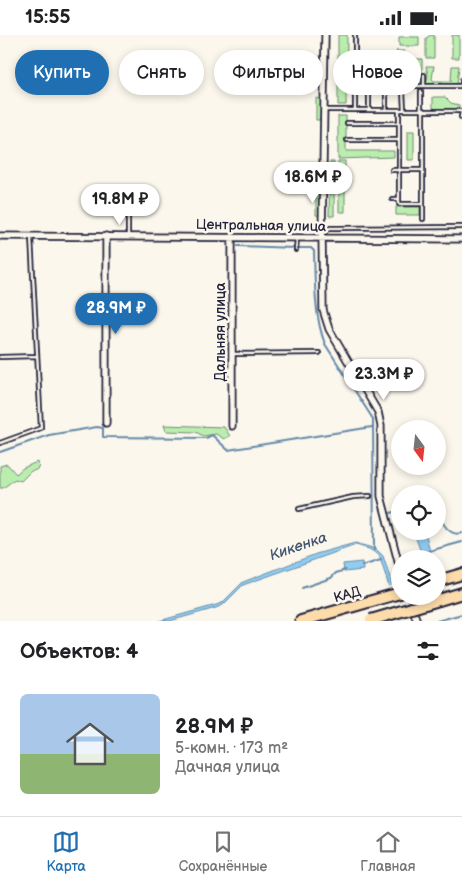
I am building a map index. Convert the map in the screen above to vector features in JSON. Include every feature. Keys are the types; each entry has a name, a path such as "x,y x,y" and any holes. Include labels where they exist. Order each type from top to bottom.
{"highway":[{"path":"446,579 462,574"},
{"path":"368,620 462,593"},
{"name":"КАД","path":"301,621 391,596"}],"street":[{"path":"325,35 322,236 323,310 326,323 373,403 380,421 379,496 395,550"},
{"name":"Центральная улица","path":"0,236 297,238 322,236 462,239"},
{"path":"106,237 106,423"},
{"name":"Дальняя улица","path":"232,237 232,426"},
{"path":"414,613 417,621"}],"lane":[{"path":"355,35 355,50"},
{"path":"424,75 424,86 462,86 462,79"},
{"path":"421,91 423,219"},
{"path":"355,95 355,110"},
{"path":"369,95 369,110"},
{"path":"386,95 386,110"},
{"path":"403,95 404,110"},
{"path":"324,110 462,111 461,117"},
{"path":"399,110 399,204 423,204"},
{"path":"347,123 399,123"},
{"path":"347,140 399,140"},
{"path":"392,170 423,170"},
{"path":"392,199 399,199"},
{"path":"128,211 128,237"},
{"path":"322,236 330,228 462,227"},
{"path":"0,443 41,428 31,237"},
{"path":"296,250 297,238"},
{"path":"233,355 318,353"},
{"path":"0,357 37,356"},
{"path":"299,509 353,497 370,496"}],"green space":[{"path":"338,35 347,35 347,50 338,50"},
{"path":"434,35 434,58 426,58 426,38"},
{"path":"452,35 459,35 459,58 452,58"},
{"path":"399,37 419,37 419,46 399,46"},
{"path":"426,66 434,66 432,79 434,81 451,81 452,66 459,66 457,84 426,84 428,75"},
{"path":"338,95 346,95 346,105 338,105"},
{"path":"433,97 445,97 451,103 459,105 459,109 433,109"},
{"path":"316,98 321,100 320,120 316,120"},
{"path":"338,116 346,116 346,151 394,151 394,157 338,159"},
{"path":"408,131 414,131 414,160 408,160"},
{"path":"338,161 345,161 345,179 339,179"},
{"path":"330,162 334,162 334,216 329,216"},
{"path":"316,175 320,175 321,216 316,215"},
{"path":"339,181 345,181 345,212 339,212"},
{"path":"396,207 420,207 420,215 396,215"},
{"path":"164,425 224,427 230,436 224,439 216,434 203,436 196,432 166,431"},
{"path":"37,462 39,467 31,471 21,481 15,479 3,488 0,488 0,466 7,464 16,474 23,468"}],"water":[{"path":"417,540 427,540 430,550 420,550"},
{"path":"355,543 376,549 383,556 391,581 391,593 379,555 369,549 356,545 243,585 223,605 216,608 170,621 159,621 222,603 243,582 316,554"},
{"path":"362,562 363,570 344,572 343,564"},
{"path":"395,605 399,605 404,621 400,621"}],"pier":[{"path":"391,586 391,601 386,587"},
{"path":"392,605 400,605 406,620 398,621"}],"waterway":[{"path":"238,246 294,248"},
{"path":"299,248 311,248 314,251 317,310 325,344 373,419 374,550"},
{"path":"0,452 49,435 97,427 103,428 103,437 206,438 212,435 228,450 372,427"},
{"path":"446,527 453,533 462,533"},
{"path":"433,550 462,542"},
{"path":"362,566 381,560"},
{"path":"302,588 331,578 336,573 345,570"},
{"path":"437,621 462,614"}],"water label":[{"name":"Кикенка","path":"298,546"}]}
